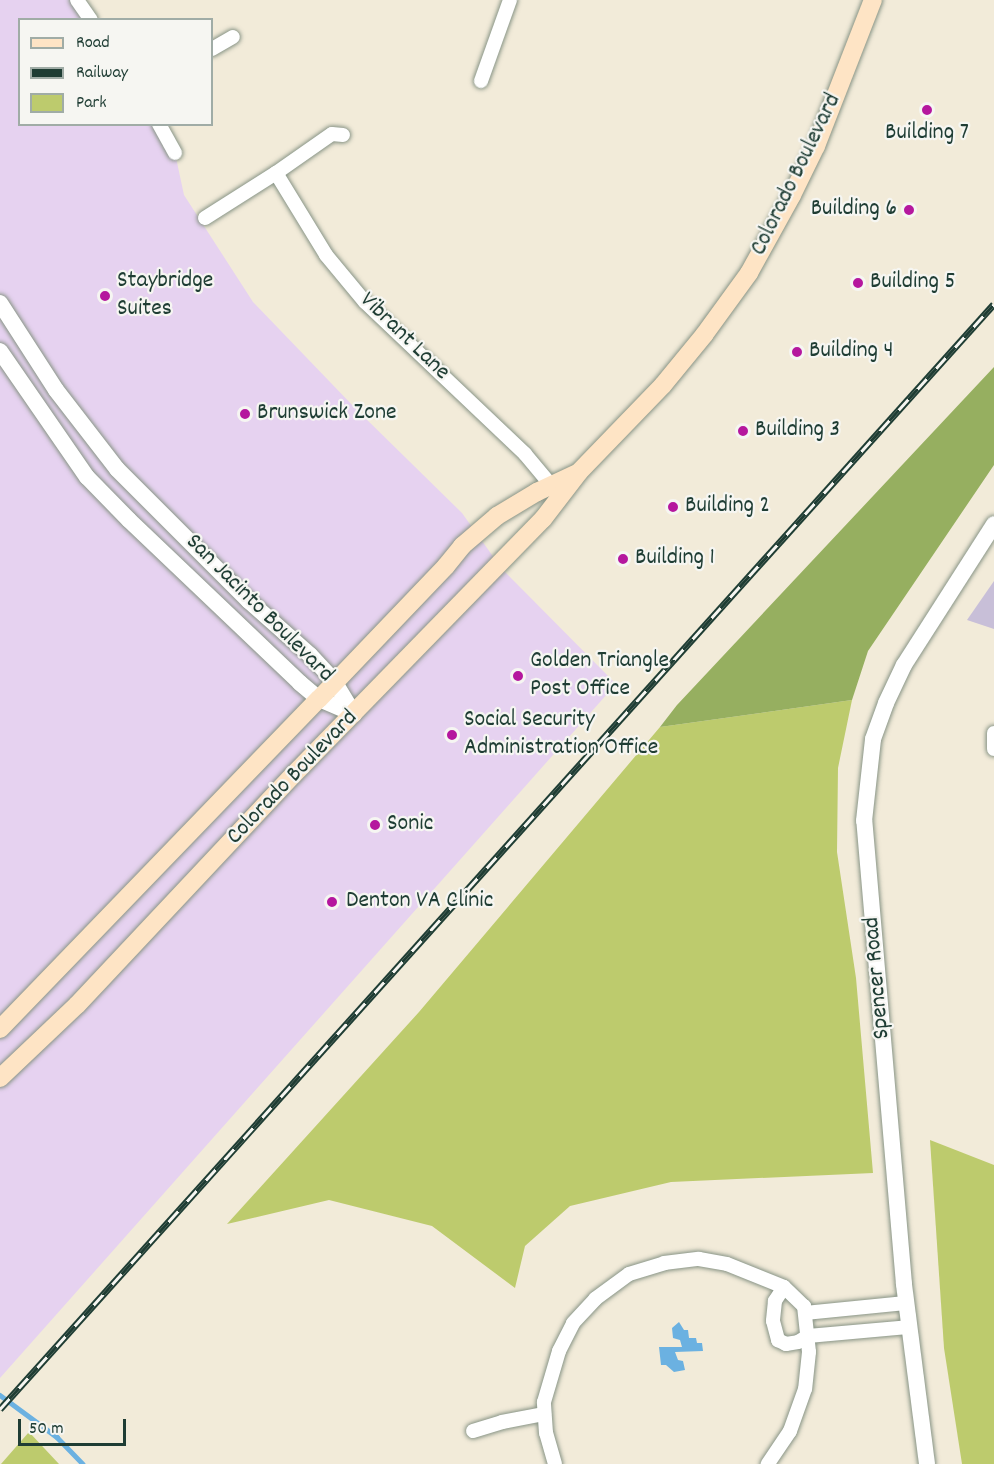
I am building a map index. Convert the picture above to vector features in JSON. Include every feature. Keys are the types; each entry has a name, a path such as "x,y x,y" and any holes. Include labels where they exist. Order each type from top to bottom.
{"main road":[{"name":"Colorado Boulevard","path":"0,1078 77,1005 543,519 579,472 663,385 704,335 749,273 792,195 816,146 873,0"},
{"name":"Colorado Boulevard","path":"0,1029 319,699 446,566 462,546 497,516 579,472"}],"street":[{"path":"77,0 90,18"},
{"path":"481,81 510,0"},
{"path":"213,48 233,37"},
{"path":"160,126 175,153"},
{"path":"204,218 276,173 332,134 343,135"},
{"name":"Vibrant Lane","path":"276,173 326,255 365,302 528,458 551,485"},
{"name":"San Jacinto Boulevard","path":"0,303 56,390 117,469 334,681 354,714"},
{"name":"San Jacinto Boulevard","path":"0,351 87,477 178,567 319,699 354,714"},
{"name":"Spencer Road","path":"927,1464 908,1327 864,821 873,739 886,704 904,665 994,524"},
{"path":"178,567 205,557"},
{"path":"195,582 205,557"},
{"path":"994,733 994,749"},
{"path":"555,1464 548,1445 544,1414 552,1371 566,1334 594,1299 629,1274 664,1263 699,1259 728,1264 784,1287 804,1306 809,1371 798,1413 790,1431 768,1464"},
{"path":"784,1287 775,1301 774,1332 778,1340 786,1344 798,1342 808,1336 908,1327"},
{"path":"805,1313 906,1303"},
{"path":"473,1431 502,1422 544,1414"}],"shaded area":[{"path":"0,0 77,0 90,18 18,18 18,126 160,126 175,153 184,195 253,302 356,409 462,513 502,569 616,684 0,1378"},
{"path":"994,581 994,629 967,620"}],"green space":[{"path":"994,367 994,465 868,651 852,700 660,727 677,705"},
{"path":"852,700 838,768 837,852 856,978 873,1173 671,1182 570,1206 525,1246 515,1288 432,1226 329,1200 227,1224 419,1012 660,727"},
{"path":"930,1140 994,1165 994,1464 962,1464 944,1348"},
{"path":"29,1432 59,1464 1,1464"}],"water":[{"path":"679,1322 684,1330 688,1330 689,1338 696,1338 697,1343 702,1343 703,1351 675,1352 678,1360 683,1361 685,1370 674,1372 666,1365 661,1365 659,1347 682,1347 680,1340 673,1338 672,1328"}],"waterway":[{"path":"0,1395 57,1437 83,1464"}],"railway":[{"path":"0,1409 994,304"}],"place":[{"name":"Building 7","path":"927,110"},
{"name":"Building 6","path":"909,210"},
{"name":"Building 5","path":"858,283"},
{"name":"Staybridge Suites","path":"105,296"},
{"name":"Building 4","path":"797,352"},
{"name":"Brunswick Zone","path":"245,414"},
{"name":"Building 3","path":"743,431"},
{"name":"Building 2","path":"673,507"},
{"name":"Building 1","path":"623,559"},
{"name":"Golden Triangle Post Office","path":"518,676"},
{"name":"Social Security Administration Office","path":"452,735"},
{"name":"Sonic","path":"375,825"},
{"name":"Denton VA Clinic","path":"332,902"}]}
